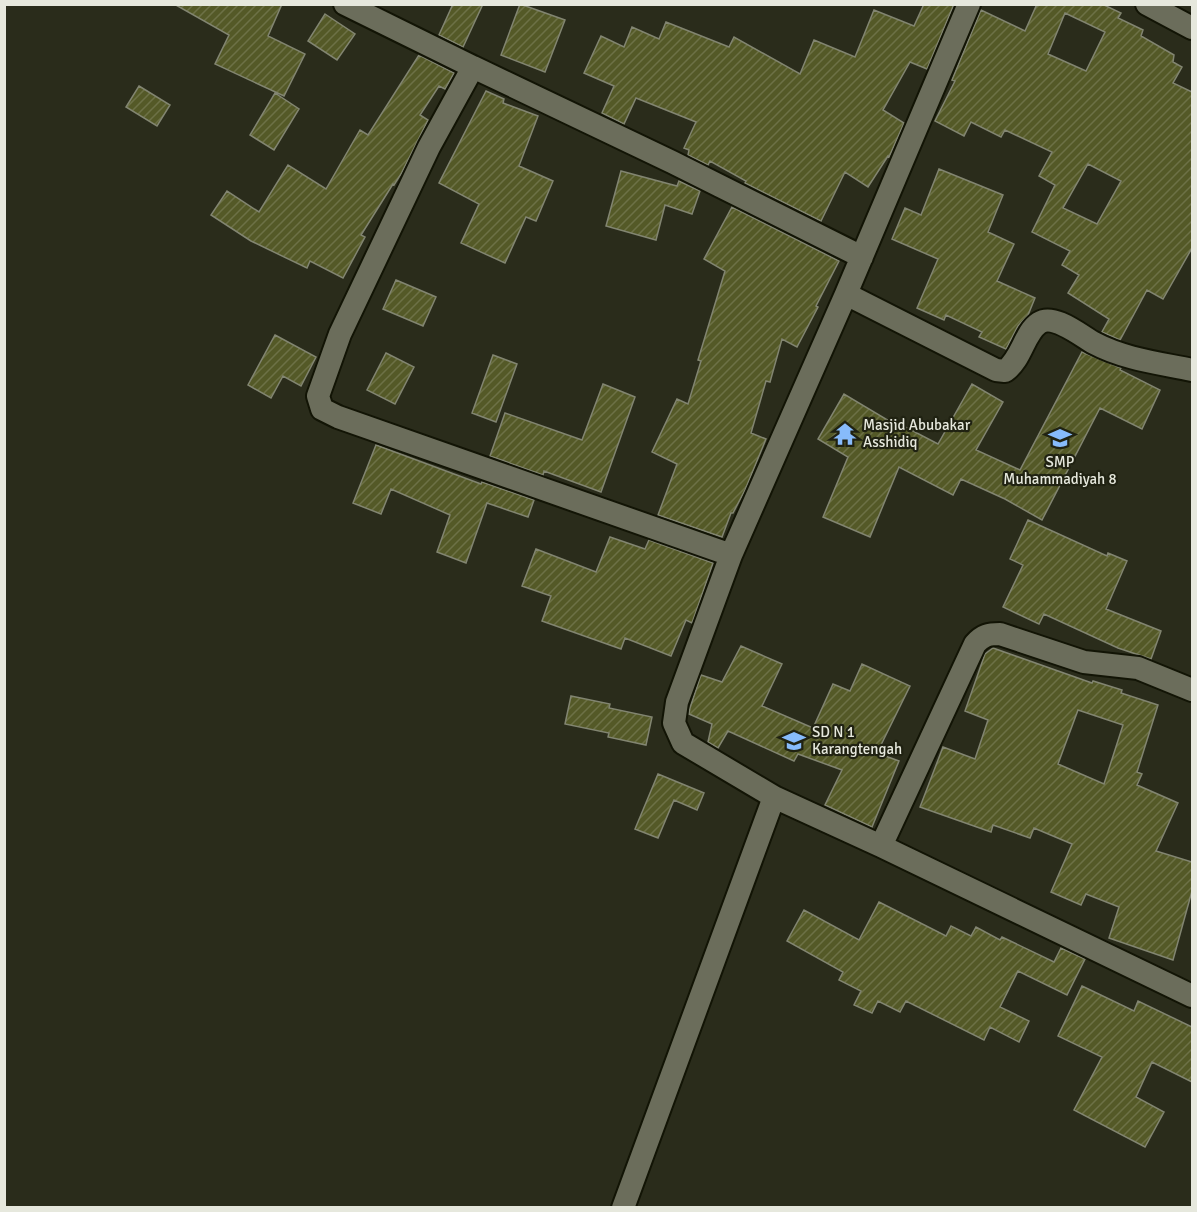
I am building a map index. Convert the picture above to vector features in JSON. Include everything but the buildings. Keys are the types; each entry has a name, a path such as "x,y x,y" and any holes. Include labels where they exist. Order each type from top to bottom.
{"street":[{"path":"345,4 672,162 862,257"},
{"path":"969,4 862,257 731,555 677,702 674,723 683,743 774,797 1192,996"},
{"path":"1147,4 1192,28"},
{"path":"473,67 429,147 340,334 318,396 322,409 338,417 731,555"},
{"path":"846,294 996,370 1005,371 1014,365 1030,334 1040,322 1050,320 1063,324 1096,344 1131,357 1192,370"},
{"path":"881,846 975,644 982,637 1000,634 1084,662 1138,668 1192,690"},
{"path":"623,1208 774,797"}],"place":[{"name":"Masjid Abubakar Asshidiq","path":"845,434"},
{"name":"SMP Muhammadiyah 8","path":"1060,438"},
{"name":"SD N 1 Karangtengah","path":"794,741"}]}
